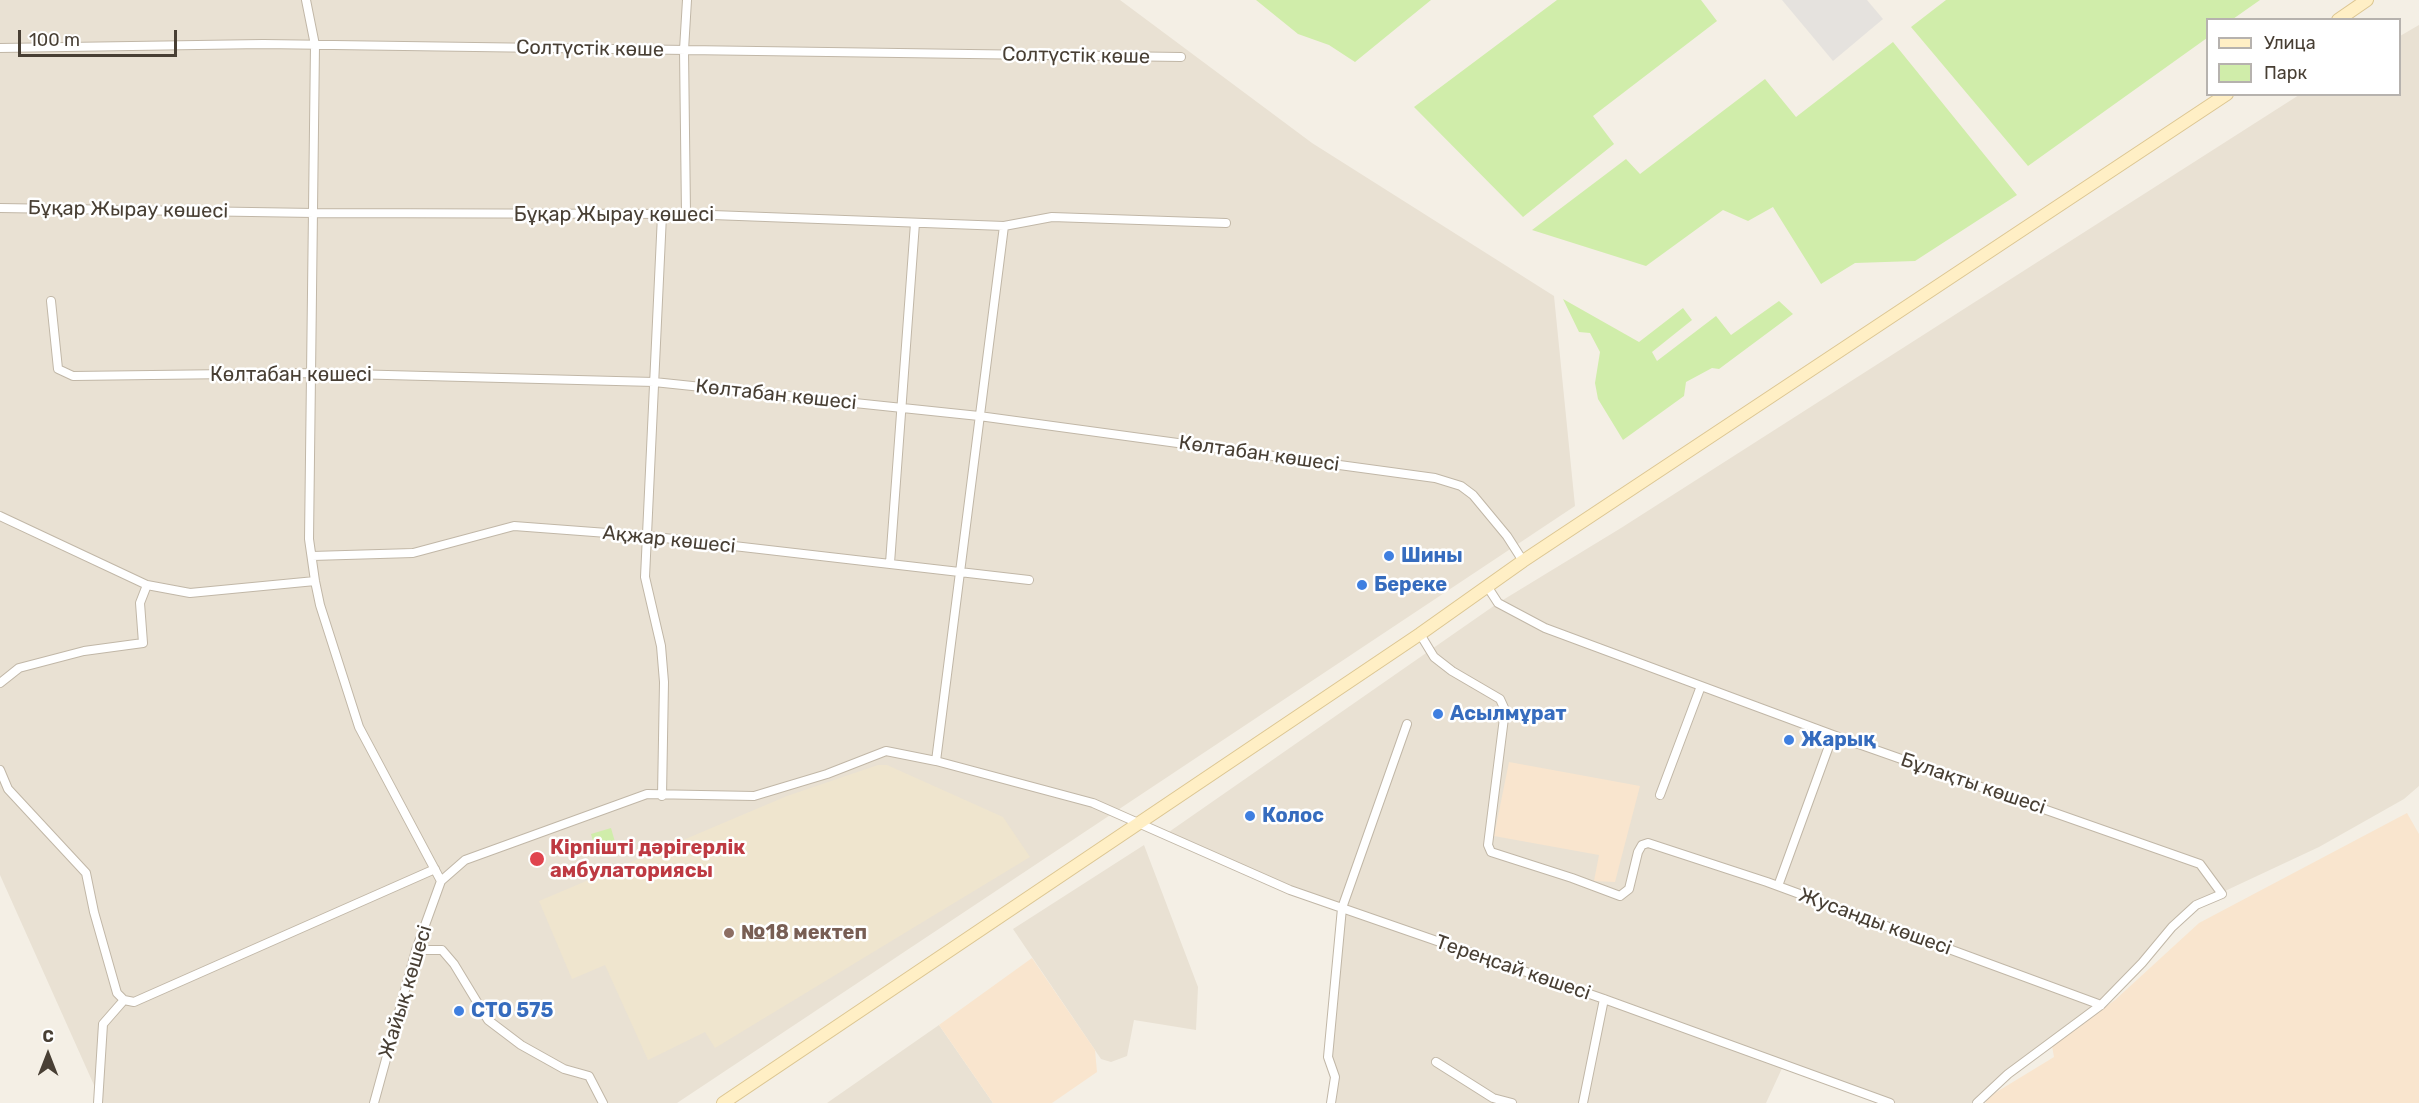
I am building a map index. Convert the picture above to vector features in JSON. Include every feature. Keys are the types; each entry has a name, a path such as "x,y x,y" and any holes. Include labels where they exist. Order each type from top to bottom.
{"main road":[{"path":"2341,18 2367,0"},
{"path":"723,1103 1420,634 1523,561 2224,96"}],"street":[{"path":"306,0 315,45 309,538 315,581 320,605 360,727 441,881"},
{"path":"686,214 684,50 687,0"},
{"name":"Солтүстік көше","path":"0,48 315,45 1181,57"},
{"name":"Бұқар Жырау көшесі","path":"0,208 314,213 686,214 1004,226 1052,216 1226,223"},
{"path":"662,215 645,577 661,646 664,682 662,796"},
{"path":"890,564 915,223"},
{"path":"936,761 1004,226"},
{"name":"Көлтабан көшесі","path":"51,301 58,369 73,376 311,373 654,382 980,416 1436,478 1461,486 1473,495 1507,536 1523,561"},
{"path":"0,516 147,585 190,593 315,581"},
{"name":"Ақжар көшесі","path":"312,556 413,553 514,526 647,536 1029,580"},
{"path":"0,683 19,668 84,651 143,643 140,603 147,585"},
{"name":"Бұлақты көшесі","path":"1487,586 1498,603 1545,628 1833,735 2200,864 2222,894 2196,905 2172,927 2142,963 2101,1005"},
{"name":"Жусанды көшесі","path":"1420,634 1434,657 1452,671 1500,699 1505,710 1489,848 1491,852 1620,896 1629,889 1638,852 1642,845 1648,843 1778,886 2101,1005"},
{"path":"1660,795 1701,686"},
{"path":"1331,1103 1335,1077 1328,1058 1342,908 1407,724"},
{"path":"1778,886 1833,735"},
{"name":"Тереңсай көшесі","path":"441,881 465,860 647,794 662,796 754,795 827,774 886,751 936,761 1093,803 1290,890 1604,999 1890,1103"},
{"path":"0,770 8,789 86,873 94,912 117,993 124,1000 134,1002 435,869"},
{"name":"Жайық көшесі","path":"374,1103 416,950 441,881"},
{"path":"416,950 442,950 454,964 488,1020 521,1045 564,1069 589,1076 603,1103"},
{"path":"1583,1103 1604,999"},
{"path":"98,1103 103,1024 124,1000"},
{"path":"1977,1103 2008,1074 2101,1005"},
{"path":"1436,1062 1493,1098 1512,1103"}],"shaded area":[{"path":"0,0 1120,0 1312,143 1554,296 1575,506 677,1103 102,1103 0,875"},
{"path":"1782,0 1867,0 1883,19 1833,61"},
{"path":"2419,25 2419,786 2404,799 2319,847 2195,905 2117,992 1976,1103 1890,1103 1784,1064 1766,1103 1331,1103 1335,1077 1329,1064 1342,908 1166,834 1498,603 1621,528 2297,96 2401,96 2401,35"},
{"path":"1509,762 1640,786 1615,882 1594,881 1599,855 1494,836"},
{"name":"№18 мектеп","path":"878,765 887,765 1003,817 1030,857 715,1048 705,1032 648,1060 605,965 572,979 539,901 787,796"},
{"path":"2407,813 2419,834 2419,1103 1986,1103 1985,1099 2054,1057 2052,1046 2115,1000 2199,923"},
{"path":"1144,845 1198,987 1196,1030 1134,1020 1127,1056 1111,1062 1101,1059 1013,929"},
{"path":"1032,958 1095,1050 1097,1072 1052,1103 993,1103 939,1025"},
{"path":"939,1025 993,1103 827,1103"}],"green space":[{"path":"1256,0 1431,0 1355,62 1329,45 1298,34"},
{"path":"1557,0 1701,0 1717,21 1593,116 1614,144 1523,217 1414,107"},
{"path":"1946,0 2260,0 2234,18 2206,18 2206,39 2028,166 1911,27"},
{"path":"1893,42 2017,195 1915,261 1855,263 1821,284 1773,207 1748,221 1723,210 1646,266 1532,230 1626,159 1640,174 1765,79 1796,117"},
{"path":"1563,299 1639,342 1683,308 1692,320 1652,352 1657,361 1716,316 1731,335 1779,301 1793,314 1719,369 1712,368 1686,382 1684,396 1623,440 1598,399 1595,383 1600,352 1590,333 1579,332"},
{"path":"611,828 615,842 595,848 591,834"}],"place":[{"name":"Шины","path":"1389,556"},
{"name":"Береке","path":"1362,585"},
{"name":"Асылмұрат","path":"1438,714"},
{"name":"Жарық","path":"1789,740"},
{"name":"Колос","path":"1250,816"},
{"name":"Кірпішті дәрігерлік амбулаториясы","path":"537,859"},
{"name":"№18 мектеп","path":"729,933"},
{"name":"СТО 575","path":"459,1011"}]}
